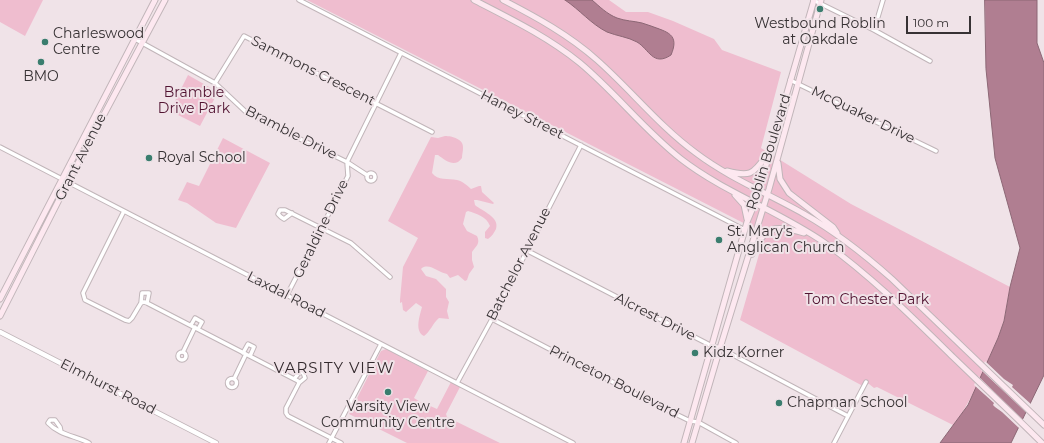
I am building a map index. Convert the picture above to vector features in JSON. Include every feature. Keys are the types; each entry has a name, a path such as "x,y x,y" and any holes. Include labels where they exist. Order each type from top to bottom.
{"main road":[{"name":"Grant Avenue","path":"0,299 155,0"},
{"name":"Grant Avenue","path":"0,316 68,182 165,0"},
{"path":"474,0 532,30 570,55 587,69 668,148 690,165 726,188 812,235 849,262 882,289 1042,443"},
{"path":"503,0 546,23 578,45 610,73 670,132 698,154 719,168 816,221 840,238 892,279 1044,425"},
{"name":"Roblin Boulevard","path":"684,443 747,222 755,203 813,0"},
{"name":"Roblin Boulevard","path":"692,443 778,158 821,2"},
{"path":"719,168 741,174 748,174 758,168 769,152"},
{"path":"778,158 780,179 786,189 798,201 833,227 840,238"},
{"path":"726,188 742,201 746,208 747,222"},
{"path":"746,266 758,241 766,233 772,230 788,228 812,235"},
{"path":"27,245 34,250"}],"street":[{"name":"Haney Street","path":"299,0 745,230"},
{"path":"813,0 821,2 930,61"},
{"path":"874,30 883,0"},
{"name":"Sammons Crescent","path":"215,83 244,36 432,132"},
{"name":"Bramble Drive","path":"134,39 215,83 247,113 346,162 367,175"},
{"name":"Geraldine Drive","path":"287,295 348,176 346,162 401,53"},
{"name":"McQuaker Drive","path":"790,80 936,151"},
{"name":"Batchelor Avenue","path":"456,383 492,319 581,145"},
{"name":"Laxdal Road","path":"0,147 573,443"},
{"path":"124,211 82,293 85,300 129,321 141,303 142,292 149,293 148,303"},
{"path":"292,213 351,243 390,277"},
{"name":"Alcrest Drive","path":"526,250 712,346 720,348 848,416"},
{"path":"141,303 148,303 298,381 299,383"},
{"name":"Princeton Boulevard","path":"492,319 690,421 698,422 736,443"},
{"path":"183,352 195,327"},
{"name":"Elmhurst Road","path":"0,332 216,443"},
{"path":"329,443 381,344"},
{"path":"234,379 246,354"},
{"path":"294,379 299,373 303,372 305,375 305,378 299,383 286,408 286,413 288,416 341,443"},
{"path":"834,443 866,382"},
{"path":"61,432 89,443"}],"green space":[{"path":"0,0 43,0 25,36 0,22"},
{"name":"Tom Chester Park","path":"307,0 609,0 626,12 648,12 673,21 714,39 722,50 781,72 761,148 851,204 1010,287 1004,321 998,338 974,392 962,413 953,425 877,387 874,388 869,384 861,385 740,320 762,244 767,235"},
{"name":"Bramble Drive Park","path":"188,75 218,92 200,126 170,111"},
{"path":"445,136 454,137 462,142 462,158 456,163 453,163 438,155 435,155 432,173 434,176 440,178 461,181 471,189 481,186 482,192 494,203 474,200 475,205 490,215 497,225 492,236 488,239 485,238 485,232 490,226 486,220 478,214 468,211 466,212 463,224 467,231 477,236 478,239 477,245 472,252 474,267 467,280 465,281 458,275 450,278 447,274 431,267 421,269 426,276 436,279 446,289 446,297 449,302 447,311 449,319 439,318 424,336 421,334 418,327 422,307 416,303 406,312 403,310 402,302 400,303 403,267 418,238 388,221 431,137 438,138"},
{"path":"223,138 270,163 236,228 216,223 187,203 178,200 187,182 199,186"},
{"name":"Varsity View Community Centre","path":"386,349 428,371 414,398 427,406 428,405 437,409 451,382 460,387 446,414 447,417 500,443 407,443 349,414 381,351"}],"shaded area":[{"path":"565,0 592,0 617,18 642,23 667,32 673,38 674,42 671,55 660,59 655,58 637,42 601,29"},
{"path":"985,0 1037,0 1037,43 1044,63 1044,375 1011,443 940,443 968,405 998,338 1004,321 1010,287 1020,248 995,158 986,69"}],"pier":[{"path":"985,361 1004,379 1013,385 1012,387 1032,405 1028,414 981,370"},
{"path":"978,376 1024,421 1020,429 995,407 993,405 994,403 974,385"}],"place":[{"name":"Westbound Roblin at Oakdale","path":"820,9"},
{"name":"Charleswood Centre","path":"45,42"},
{"name":"BMO","path":"41,62"},
{"name":"Royal School","path":"149,158"},
{"name":"St. Mary's Anglican Church","path":"719,240"},
{"name":"Kidz Korner","path":"695,353"},
{"name":"Varsity View Community Centre","path":"388,392"},
{"name":"Chapman School","path":"779,403"}],"district":[{"name":"VARSITY VIEW","path":"334,369"}]}
